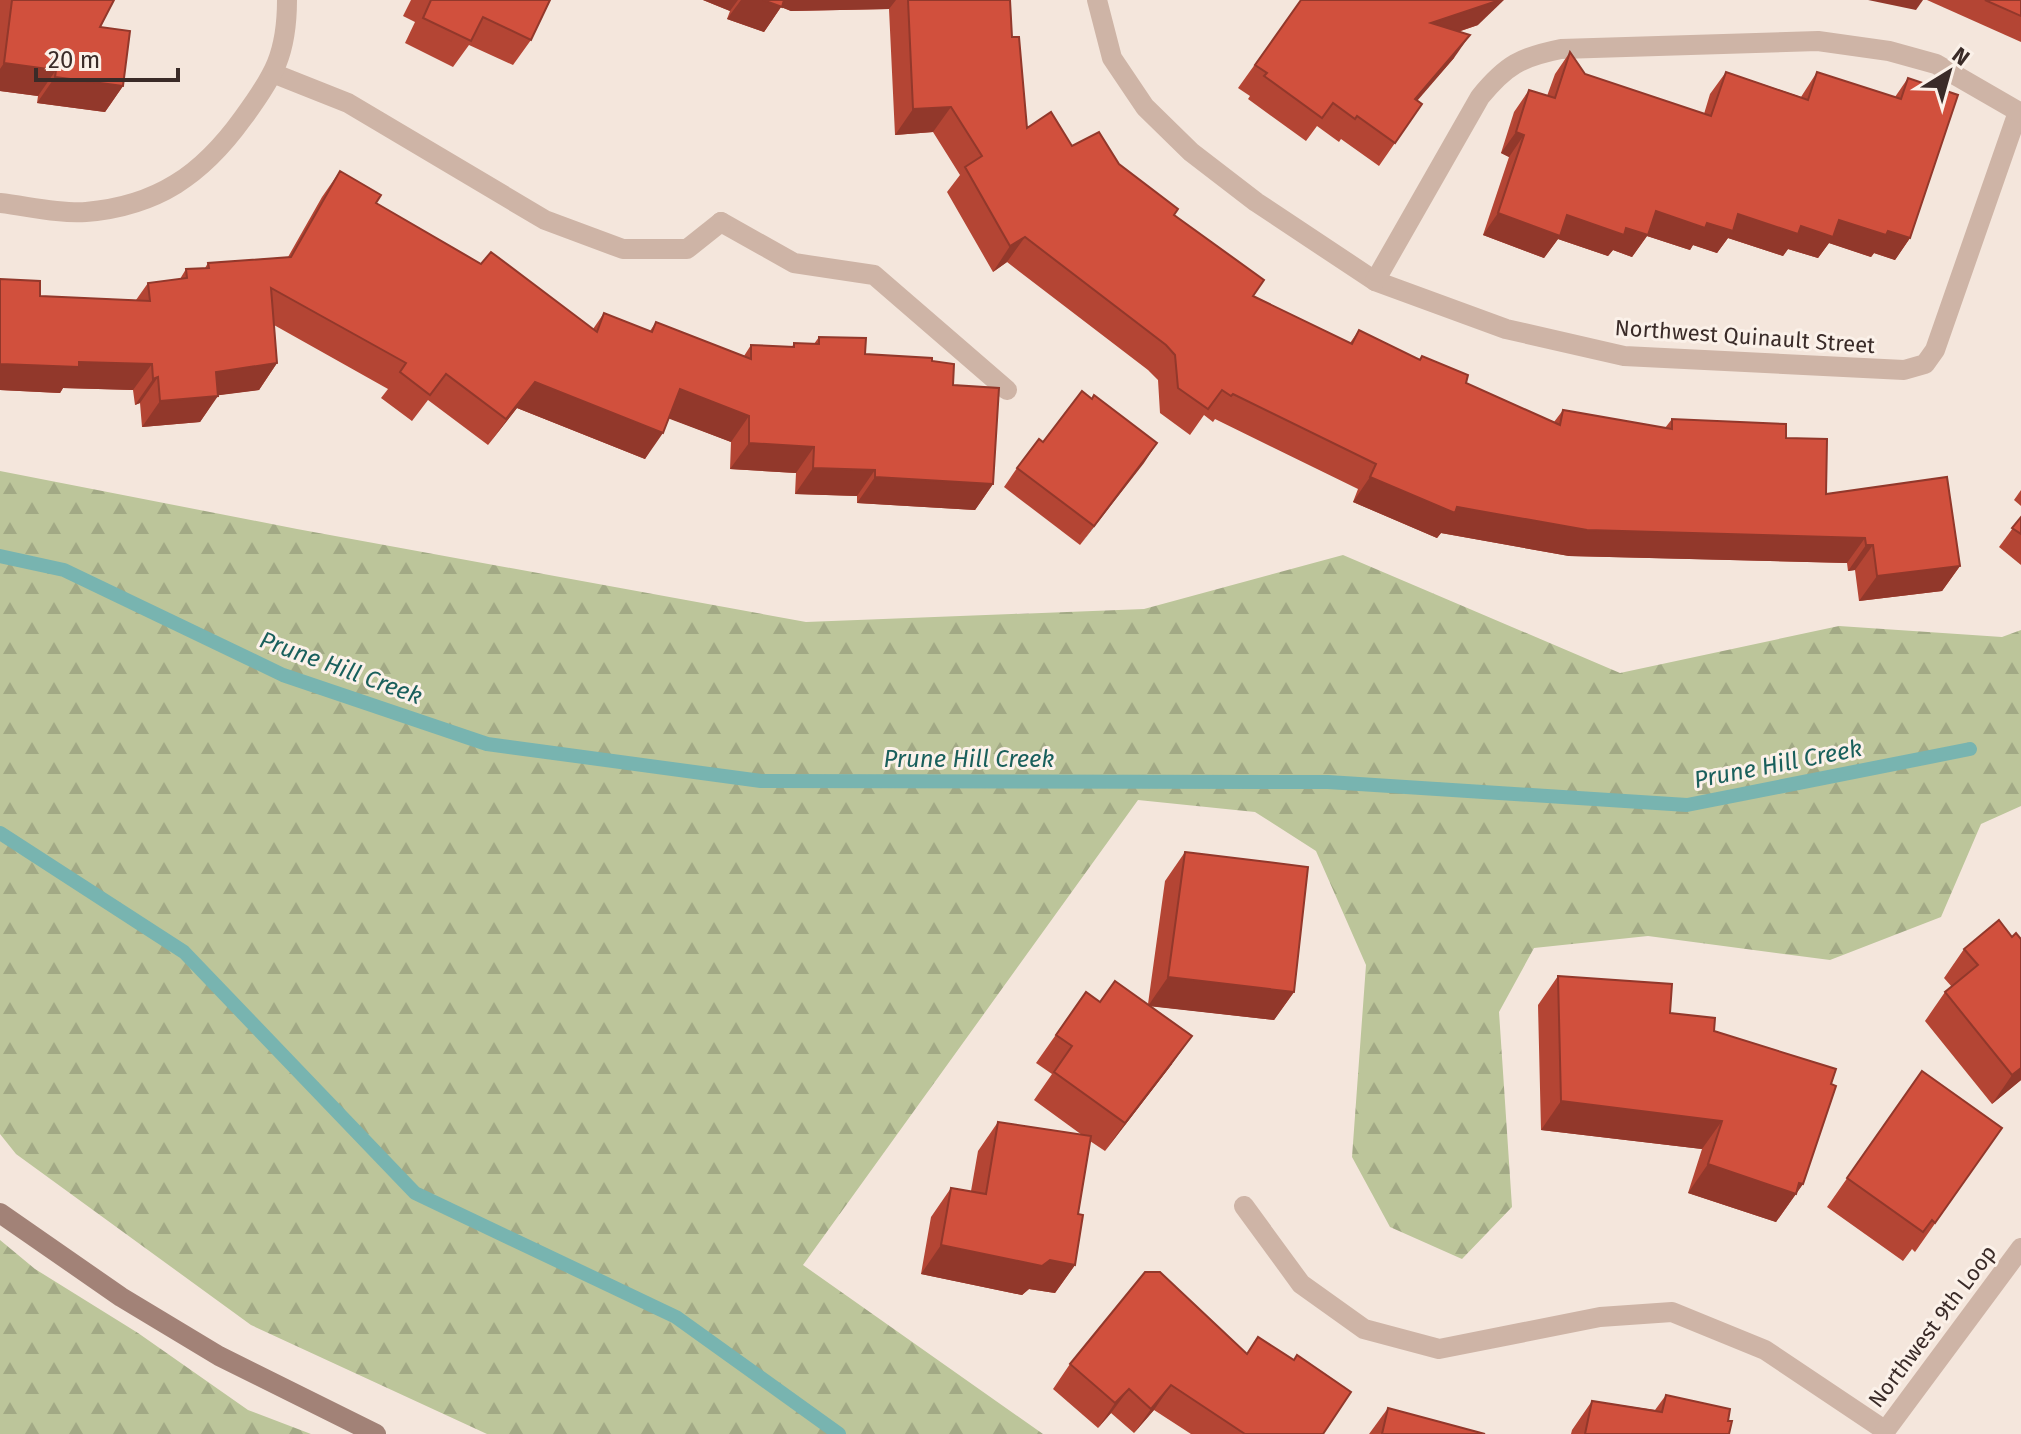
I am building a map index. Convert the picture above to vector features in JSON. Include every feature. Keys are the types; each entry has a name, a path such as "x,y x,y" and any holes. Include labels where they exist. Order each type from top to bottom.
{"street":[{"path":"0,203 84,212 152,199 179,184 218,153 275,74 287,28 287,0"},
{"name":"Northwest Quinault Street","path":"1097,0 1112,58 1145,107 1191,152 1256,202 1375,281 1506,329 1624,356 1904,370 1925,364 1935,350 2020,112"},
{"path":"1375,281 1480,97 1500,72 1527,56 1561,49 1818,41 1889,51 1936,64 2020,112"},
{"path":"275,74 348,103 545,220 623,249 687,249 721,222 794,263 874,275 1007,390"},
{"path":"1244,1206 1301,1284 1364,1329 1439,1349 1600,1317 1672,1312 1765,1350 1883,1432"},
{"path":"0,1213 121,1297 219,1356 376,1434"},
{"name":"Northwest 9th Loop","path":"1883,1432 2021,1248"}],"green space":[{"path":"0,471 806,622 1144,609 1343,555 1620,673 1839,626 2002,637 2021,630 2021,806 1981,824 1941,917 1830,960 1648,936 1534,948 1499,1012 1512,1207 1462,1259 1390,1227 1352,1157 1366,965 1316,851 1255,812 1138,800 803,1265 1043,1434 487,1434 251,1325 16,1154 0,1134"},
{"path":"0,1240 35,1269 138,1333 248,1410 311,1434 0,1434"}],"building":[{"path":"12,0 114,0 100,27 130,31 123,86 55,77 56,70 4,63"},
{"path":"431,0 550,0 531,40 483,17 471,41 423,18"},
{"path":"763,0 784,0 782,7"},
{"path":"908,0 1010,0 1012,37 1019,37 1027,128 1051,112 1072,146 1099,132 1119,164 1178,209 1174,215 1264,280 1253,296 1352,344 1359,330 1420,360 1422,356 1468,375 1466,383 1560,425 1563,410 1672,429 1672,419 1786,424 1786,438 1827,439 1826,494 1947,477 1960,566 1877,576 1873,545 1866,545 1865,538 1587,530 1457,507 1455,513 1370,477 1376,464 1233,394 1231,396 1222,390 1208,409 1178,388 1175,355 1166,345 1025,237 1010,246 965,167 982,156 951,107 913,109"},
{"path":"1301,0 1496,0 1431,23 1470,35 1415,99 1422,104 1395,143 1333,103 1322,118 1264,76 1267,73 1255,65"},
{"path":"1985,0 2021,0 2021,16"},
{"path":"1570,52 1585,74 1711,116 1726,72 1808,100 1817,72 1901,99 1908,78 1958,95 1910,238 1888,231 1886,235 1839,220 1833,237 1801,226 1798,234 1738,214 1733,231 1707,223 1705,228 1656,211 1648,235 1626,228 1624,235 1567,215 1560,236 1498,213 1524,135 1516,132 1529,90 1555,98"},
{"path":"340,171 381,195 376,203 481,264 491,252 597,332 604,313 652,332 656,322 751,359 751,345 794,347 794,343 819,344 819,337 866,338 865,354 932,358 932,361 954,364 953,385 999,388 993,484 875,477 875,470 813,468 814,447 749,443 749,416 680,389 663,433 535,382 506,419 446,374 430,395 400,372 406,363 271,288 277,363 216,372 218,396 160,401 158,377 153,379 152,364 79,362 79,367 0,364 0,279 40,281 40,296 150,301 148,283 187,278 186,269 209,268 208,263 291,257"},
{"path":"1082,391 1092,399 1094,395 1157,443 1094,526 1017,468 1039,439 1043,442"},
{"path":"2021,517 2021,534 2012,528"},
{"path":"1185,852 1308,867 1294,992 1168,977"},
{"path":"1999,920 2012,937 2016,933 2021,939 2021,1068 2012,1075 1945,992 1978,965 1964,949"},
{"path":"1558,976 1672,984 1670,1013 1715,1018 1714,1031 1836,1069 1831,1084 1836,1086 1803,1184 1799,1183 1796,1194 1708,1164 1722,1121 1561,1101"},
{"path":"1115,981 1192,1036 1125,1123 1054,1072 1072,1046 1056,1035 1086,992 1100,1002"},
{"path":"1922,1071 2002,1128 1935,1223 1932,1220 1923,1232 1847,1178"},
{"path":"998,1122 1091,1136 1078,1214 1083,1215 1075,1265 1050,1260 1042,1266 941,1245 951,1188 986,1194"},
{"path":"1145,1272 1160,1272 1247,1354 1258,1337 1294,1360 1297,1355 1351,1392 1323,1434 1245,1434 1171,1385 1151,1409 1129,1389 1115,1403 1070,1364"},
{"path":"1666,1395 1730,1409 1728,1421 1732,1421 1729,1434 1585,1434 1592,1401 1662,1412"},
{"path":"1388,1408 1485,1434 1382,1434"}],"waterway":[{"name":"Prune Hill Creek","path":"0,556 64,570 283,675 487,744 761,781 1328,782 1687,805 1970,749"},
{"path":"0,833 184,952 415,1193 676,1317 839,1434"}]}
